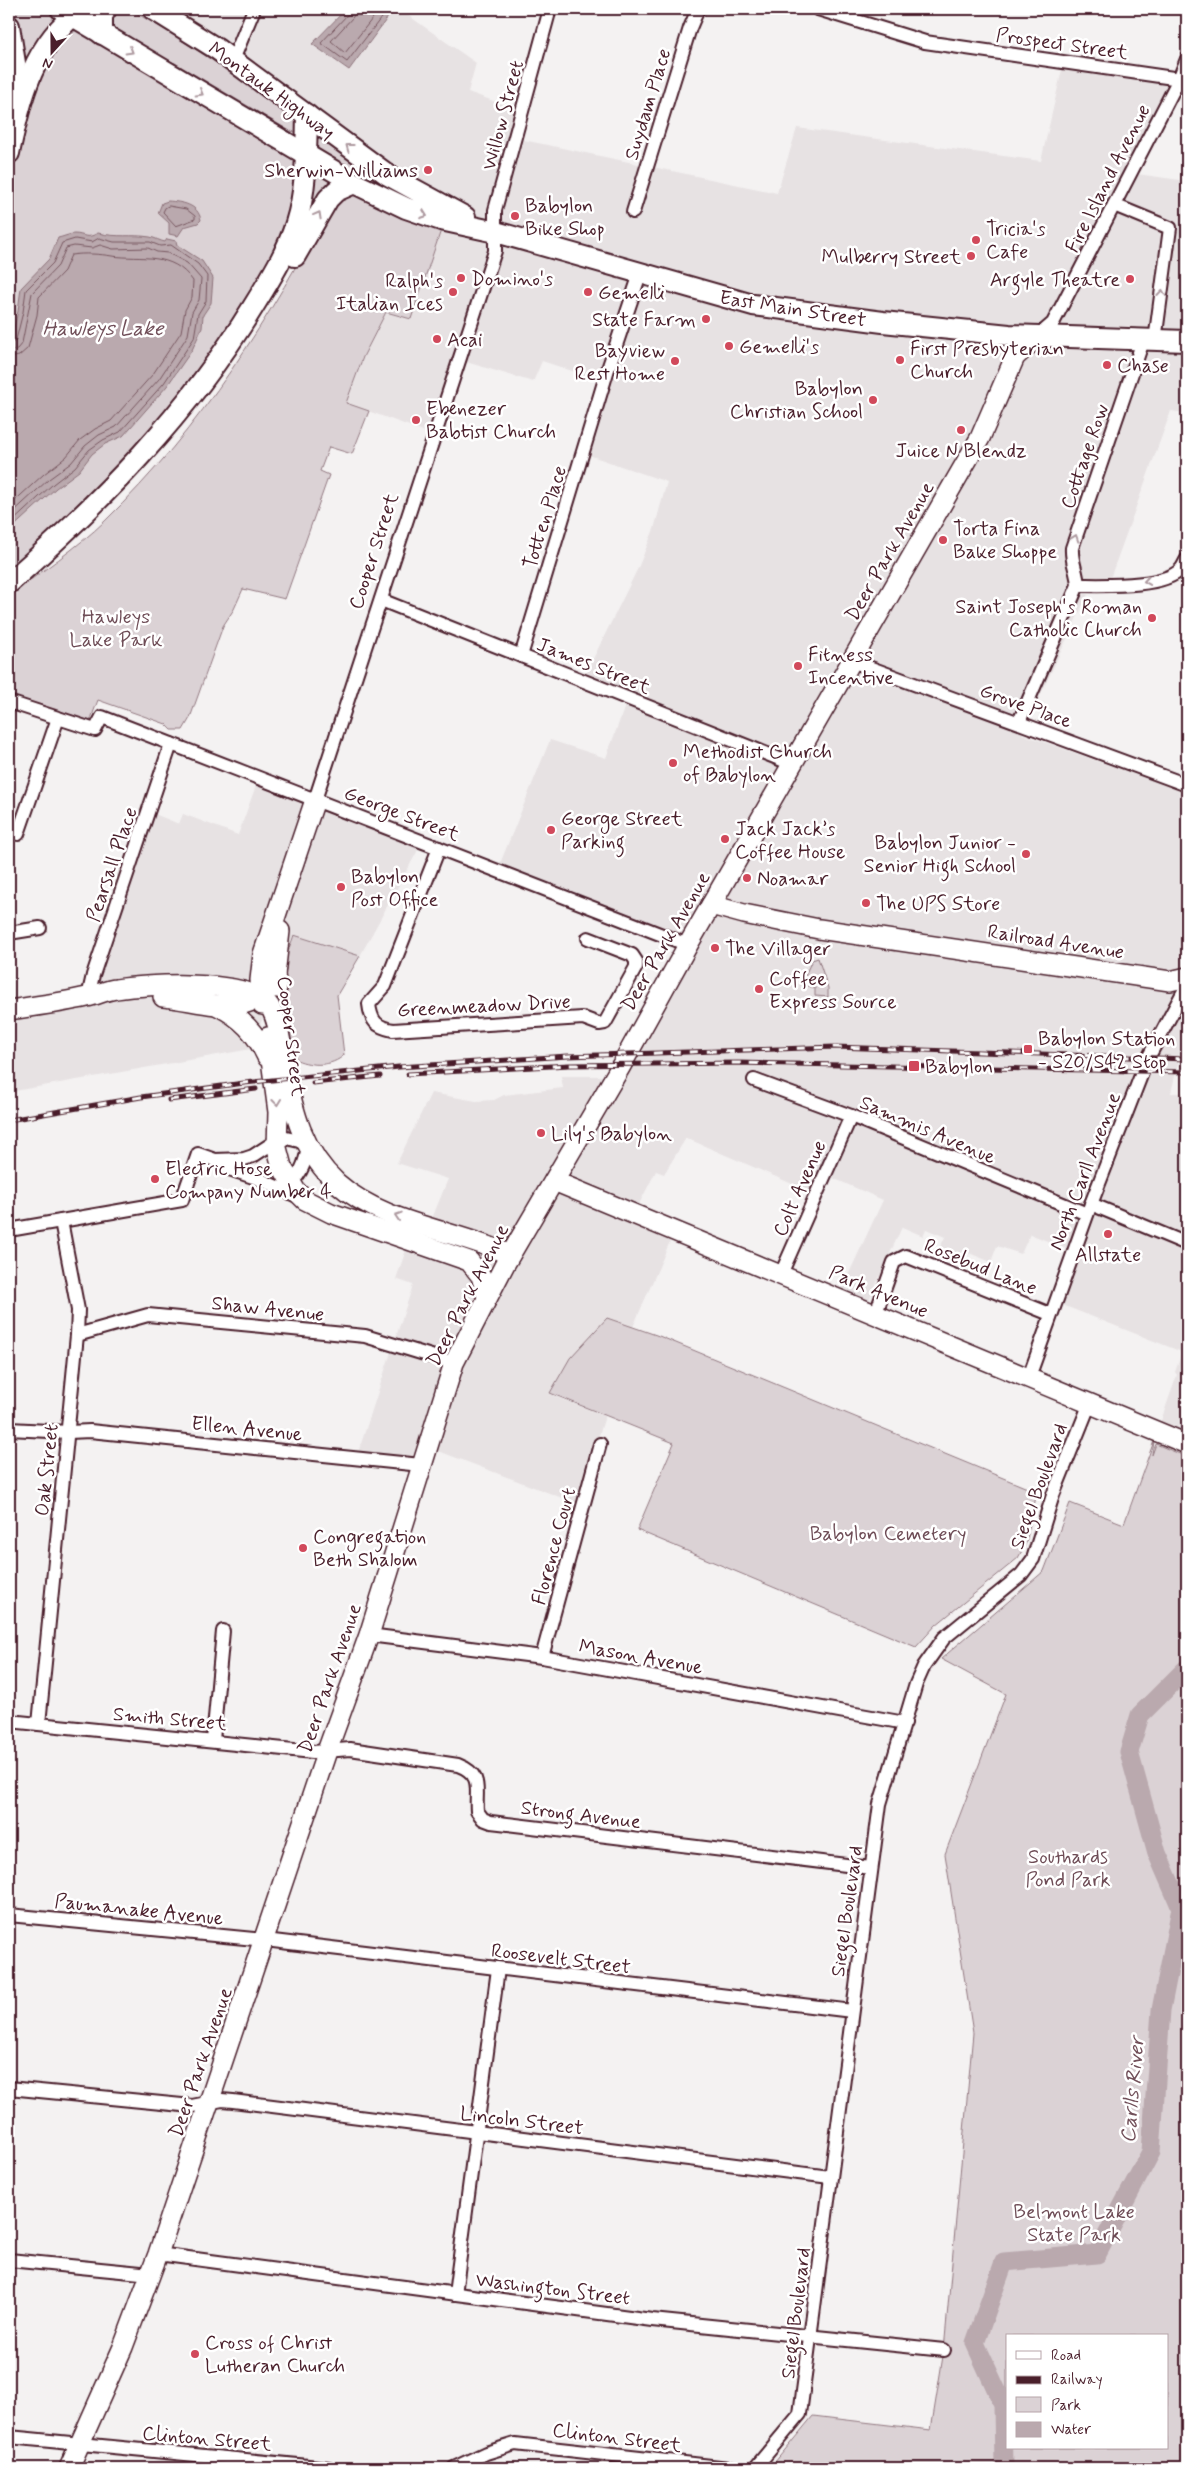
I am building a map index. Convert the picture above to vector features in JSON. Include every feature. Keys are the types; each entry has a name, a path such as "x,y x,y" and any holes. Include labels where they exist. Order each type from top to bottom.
{"main road":[{"path":"102,34 102,16 106,9"},
{"name":"Montauk Highway","path":"143,9 158,12 233,60 388,175"},
{"path":"9,153 24,92 34,63 71,11"},
{"name":"Montauk Highway","path":"71,11 102,34 306,155"},
{"path":"9,26 15,63 9,119"},
{"path":"9,583 69,530 130,470 179,412 226,349 258,300 293,233 302,199 307,115"},
{"name":"East Main Street","path":"306,155 354,183 392,202 429,216 496,232 753,305 883,322 1038,336 1187,341"},
{"name":"East Main Street","path":"388,175 418,194 496,232"},
{"path":"9,583 45,558 104,510 169,443 210,391 239,348 328,198 336,191 354,183"},
{"name":"Deer Park Avenue","path":"68,2468 81,2446 123,2347 158,2254 266,1940 327,1751 369,1635 454,1363 508,1260 980,438 1015,357 1038,336"},
{"name":"Cooper Street","path":"315,800 263,954 260,980 260,997 277,1100 277,1139 284,1185 305,1200 331,1213 394,1234"},
{"name":"Cooper Street","path":"281,1042 275,975 278,939 288,884"},
{"name":"Railroad Avenue","path":"711,905 744,914 818,929 1170,981 1187,977"},
{"path":"212,995 243,976 263,954"},
{"path":"9,1010 88,997 212,995 242,1005 260,997 275,975"},
{"path":"212,995 228,1012 248,1027 258,1040 271,1066"},
{"path":"260,997 271,1009 281,1042 296,1119 308,1146 324,1169 352,1194 384,1211 508,1260"},
{"name":"Park Avenue","path":"554,1181 1187,1444"},
{"path":"394,1234 422,1237 508,1260"},
{"path":"394,1234 470,1261 480,1276 487,1297"}],"street":[{"path":"233,60 254,9"},
{"name":"Willow Street","path":"496,232 495,210 550,9"},
{"name":"Suydam Place","path":"633,212 690,28 698,9"},
{"name":"Prospect Street","path":"818,9 925,42 1183,79"},
{"name":"Fire Island Avenue","path":"1038,336 1053,323 1114,205 1183,79 1187,59"},
{"name":"Cottage Row","path":"1078,585 1072,548 1149,341 1170,228 1114,205"},
{"name":"Cooper Street","path":"315,800 495,251 496,232"},
{"name":"Totten Place","path":"521,656 608,369 640,274"},
{"path":"1019,722 1078,585 1125,584 1166,579 1180,570 1187,559"},
{"name":"James Street","path":"381,600 792,764"},
{"name":"Grove Place","path":"852,661 1187,785"},
{"path":"9,702 58,718 18,834"},
{"name":"George Street","path":"58,718 94,730 102,717 688,945"},
{"name":"Pearsall Place","path":"88,997 93,975 172,744"},
{"name":"Greenmeadow Drive","path":"438,848 385,986 369,1004 374,1022 378,1026 393,1030 583,1018 599,1024 605,1023 636,967 636,961 632,955 588,938"},
{"path":"9,933 40,928"},
{"name":"North Carll Avenue","path":"1029,1377 1089,1209 1147,1060 1187,985"},
{"name":"Sammis Avenue","path":"754,1080 1089,1209 1187,1244"},
{"name":"Colt Avenue","path":"781,1274 851,1116"},
{"path":"9,1230 182,1200 198,1154 215,1160 226,1168 284,1185 300,1171 308,1146 290,1138 277,1139 253,1156 244,1159 215,1160"},
{"name":"Oak Street","path":"39,1724 69,1432 77,1334 78,1310 61,1221"},
{"name":"Rosebud Lane","path":"876,1314 894,1262 906,1256 1050,1314"},
{"name":"Shaw Avenue","path":"77,1334 148,1315 365,1336 454,1363"},
{"name":"Siegel Boulevard","path":"754,2468 800,2414 812,2337 830,2177 880,1804 904,1723 924,1666 944,1638 1021,1576 1032,1559 1053,1495 1090,1403"},
{"name":"Ellen Avenue","path":"9,1428 69,1432 90,1431 421,1465"},
{"name":"Florence Court","path":"542,1657 600,1444"},
{"path":"212,1740 223,1631"},
{"name":"Mason Avenue","path":"369,1635 542,1657 904,1723"},
{"name":"Smith Street","path":"9,1721 212,1740 313,1752 327,1751"},
{"name":"Strong Avenue","path":"327,1751 350,1749 458,1765 469,1769 475,1778 478,1790 476,1811 483,1818 491,1822 871,1868"},
{"name":"Paumanake Avenue","path":"9,1915 266,1940"},
{"name":"Roosevelt Street","path":"266,1940 852,2011"},
{"path":"455,2294 478,2133 498,1969"},
{"name":"Lincoln Street","path":"9,2088 192,2106 210,2104 222,2100 233,2101 830,2177"},
{"name":"Washington Street","path":"158,2254 455,2294 812,2337 944,2350"},
{"path":"9,2260 151,2274"},
{"name":"Clinton Street","path":"9,2437 81,2446 330,2468"},
{"name":"Clinton Street","path":"454,2468 486,2453 515,2444 690,2466"},
{"path":"690,2466 729,2468"}],"shaded area":[{"path":"97,9 346,9 312,44 349,70 394,9 399,9 476,63 468,92 516,109 509,137 777,193 797,128 1041,161 1064,61 1178,77 1130,173 1187,181 1187,413 1171,411 1105,592 1088,594 1022,734 1187,793 1187,1024 1171,1093 1187,1093 1187,1444 1157,1432 1177,1375 1175,1372 1182,1352 1060,1304 1077,1253 1030,1234 1021,1254 997,1246 991,1262 969,1253 966,1258 940,1247 945,1237 926,1229 923,1236 902,1227 865,1309 838,1297 883,1200 826,1175 820,1196 686,1138 664,1174 656,1171 634,1214 674,1232 633,1327 607,1318 550,1394 605,1416 578,1504 428,1447 422,1466 355,1462 413,1285 396,1279 408,1244 420,1248 448,1179 397,1163 431,1093 476,1101 494,1100 504,1095 563,1088 561,1076 610,1076 685,946 497,871 550,740 606,758 629,695 582,681 638,568 654,529 667,482 583,453 606,382 542,361 533,382 463,361 437,436 346,403 363,357 386,312 410,319 444,219 423,192 238,58"},
{"path":"258,780 424,839 360,956 294,935 251,1049 9,1092 9,998 94,986 152,813 179,824 183,814 238,835"}],"green space":[{"path":"12,9 46,9 58,16 38,43 23,73 24,54"},
{"path":"114,9 129,9 169,32 299,117 301,129 296,132 290,131 175,63 154,56 108,29"},
{"path":"76,29 299,161 297,199 278,251 204,368 98,491 9,569 9,180 36,74 69,30 73,33"},
{"path":"318,132 418,202 367,179 317,150"},
{"path":"316,171 340,180 312,209 309,208 313,172"},
{"name":"Hawleys Lake Park","path":"347,191 423,220 423,225 441,230 411,319 386,312 363,357 346,403 369,411 352,454 329,447 320,471 329,475 285,599 243,589 234,609 223,626 190,718 183,730 172,730 166,724 98,700 89,724 9,696 9,595 58,560 94,531 140,485 172,448 232,369 259,328 309,244 332,200"},
{"path":"294,935 360,956 337,995 344,1055 334,1062 315,1064 297,1060 288,1023 284,979 286,956"},
{"path":"818,958 828,988 828,997 815,996 815,988 801,984 812,960"},
{"name":"Babylon Cemetery","path":"607,1318 659,1336 1037,1492 1026,1543 1018,1558 936,1625 916,1647 637,1530 674,1443 550,1393 570,1358"},
{"name":"Southards Pond Park","path":"1154,1441 1152,1455 1156,1444 1187,1457 1187,2468 770,2468 813,2416 931,2430 944,2350 973,2033 945,1854 1006,1694 941,1659 1044,1571 1070,1503 1124,1524"}],"water":[{"path":"346,9 394,9 349,70 312,44"},
{"path":"168,201 184,203 193,207 197,210 201,220 198,223 184,227 178,236 169,234 169,223 158,213 162,203"},
{"name":"Hawleys Lake","path":"98,233 150,237 165,242 167,239 176,241 177,245 202,261 213,278 211,303 203,315 202,328 192,350 167,386 123,436 105,444 92,454 79,471 56,488 9,531 9,349 21,288 49,259 58,238 70,234 91,236"}],"waterway":[{"name":"Carlls River","path":"1004,2468 1003,2404 975,2343 1004,2262 1097,2254 1151,2152 1161,2010 1181,1908 1157,1853 1129,1752 1140,1715 1187,1668"}],"railway":[{"path":"9,1120 141,1097 244,1083 399,1067 568,1056 835,1047 1187,1059"},
{"path":"408,1074 569,1065 738,1063 1187,1072"},
{"path":"313,1083 380,1076"},
{"path":"169,1100 256,1089"}],"place":[{"name":"Sherwin-Williams","path":"428,170"},
{"name":"Babylon Bike Shop","path":"515,216"},
{"name":"Tricia's Cafe","path":"976,240"},
{"name":"Mulberry Street","path":"971,256"},
{"name":"Domino's","path":"461,278"},
{"name":"Argyle Theatre","path":"1130,279"},
{"name":"Ralph's Italian Ices","path":"453,292"},
{"name":"Gemelli","path":"588,292"},
{"name":"State Farm","path":"706,319"},
{"name":"Acai","path":"437,339"},
{"name":"Gemelli's","path":"729,346"},
{"name":"First Presbyterian Church","path":"900,360"},
{"name":"Bayview Rest Home","path":"675,361"},
{"name":"Chase","path":"1107,365"},
{"name":"Babylon Christian School","path":"873,400"},
{"name":"Ebenezer Babtist Church","path":"416,420"},
{"name":"Juice N Blendz","path":"961,430"},
{"name":"Torta Fina Bake Shoppe","path":"943,540"},
{"name":"Saint Joseph's Roman Catholic Church","path":"1152,618"},
{"name":"Fitness Incentive","path":"798,666"},
{"name":"Methodist Church of Babylon","path":"673,763"},
{"name":"George Street Parking","path":"551,830"},
{"name":"Jack Jack’s Coffee House","path":"725,839"},
{"name":"Babylon Junior - Senior High School","path":"1026,854"},
{"name":"Noamar","path":"747,878"},
{"name":"Babylon Post Office","path":"341,887"},
{"name":"The UPS Store","path":"866,903"},
{"name":"The Villager","path":"715,948"},
{"name":"Coffee Express Source","path":"759,989"},
{"name":"Babylon Station - S20/S42 Stop","path":"1028,1049"},
{"name":"Babylon","path":"914,1066"},
{"name":"Lily's Babylon","path":"541,1133"},
{"name":"Electric Hose Company Number 4","path":"155,1179"},
{"name":"Allstate","path":"1108,1234"},
{"name":"Congregation Beth Shalom","path":"303,1548"},
{"name":"Cross of Christ Lutheran Church","path":"195,2354"}],"park label":[{"name":"Belmont Lake State Park","path":"1074,2222"}]}
